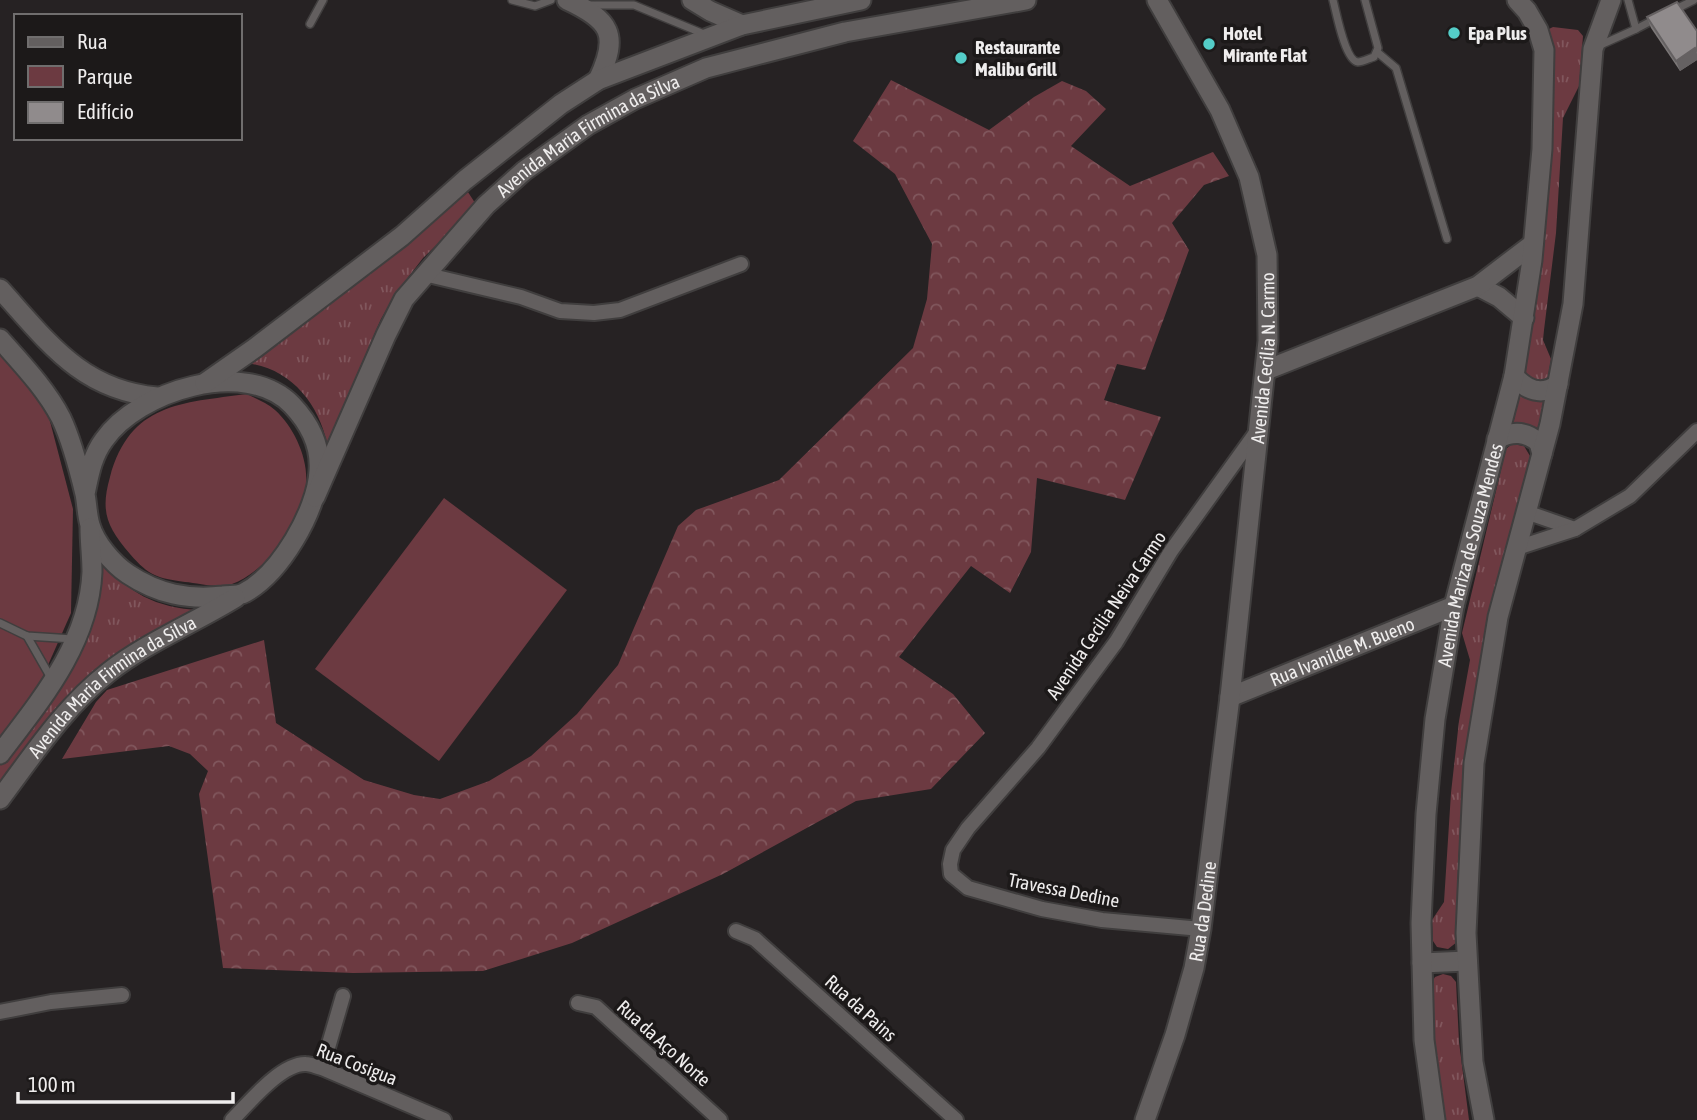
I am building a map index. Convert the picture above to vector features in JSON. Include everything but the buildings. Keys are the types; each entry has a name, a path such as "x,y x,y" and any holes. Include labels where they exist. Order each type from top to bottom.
{"main road":[{"path":"692,0 742,25"},
{"name":"Avenida Maria Firmina da Silva","path":"205,383 402,236 465,180 561,104 598,80 742,25 861,0"},
{"name":"Avenida Maria Firmina da Silva","path":"315,496 404,299 486,205 524,171 588,125 635,99 706,68 845,32 1026,0"},
{"name":"Avenida Cecília N. Carmo","path":"1157,0 1220,110 1249,177 1267,255 1266,370 1230,697"},
{"name":"Avenida Mariza de Souza Mendes","path":"1435,1120 1424,1040 1421,923 1435,719 1454,606 1514,376 1524,318 1542,149 1544,50 1538,30 1517,0"},
{"path":"1484,1120 1473,1062 1466,933 1474,763 1499,617 1542,454 1573,304 1592,49 1611,0"},
{"path":"572,2 600,17 606,27 609,41 607,60 598,80"},
{"path":"701,40 706,68"},
{"path":"465,180 486,205"},
{"path":"1266,370 1478,286 1533,244"},
{"path":"1478,286 1499,297 1524,318"},
{"path":"0,289 46,339 86,376 139,395 157,397"},
{"path":"0,339 35,379 60,416 85,494 90,527 110,559 128,574 165,594 199,599 243,594 276,568 294,542 315,496 319,470 317,449 309,424 289,402 267,388 237,381 205,383 157,397 127,416 104,439 92,463 85,494"},
{"path":"1514,376 1531,390 1545,391 1558,384"},
{"path":"1497,439 1508,433 1521,433 1539,443 1542,454"},
{"name":"Avenida Maria Firmina da Silva","path":"0,754 53,682 85,615 92,573 90,527"},
{"name":"Avenida Maria Firmina da Silva","path":"0,799 44,739 110,671 243,594"},
{"name":"Rua Ivanilde M. Bueno","path":"1230,697 1454,606"},
{"name":"Rua da Dedine","path":"1144,1120 1175,1035 1194,968 1230,697"},
{"path":"1422,963 1468,961"}],"street":[{"path":"424,274 521,297 560,311 593,313 620,310 741,264"},
{"name":"Avenida Cecilia Neiva Carmo","path":"953,850 968,828 1038,748 1074,701 1116,642 1171,551 1259,429"},
{"path":"1517,548 1575,529 1630,496 1697,431"},
{"path":"1526,512 1575,529"},
{"name":"Travessa Dedine","path":"953,850 951,874 968,888 1042,909 1102,920 1201,929"},
{"name":"Rua da Pains","path":"736,931 755,939 956,1120"},
{"path":"0,1012 51,1002 122,995"},
{"path":"322,1068 343,996"},
{"name":"Rua da Aço Norte","path":"578,1003 596,1007 720,1120"},
{"name":"Rua Cosigua","path":"232,1120 272,1080 289,1068 305,1064 322,1068 444,1120"}],"lane":[{"path":"310,24 323,0"},
{"path":"512,0 535,6 551,0"},
{"path":"1333,0 1347,52 1358,62 1374,57 1377,52 1377,41 1365,0"},
{"path":"1628,0 1636,29"},
{"path":"1592,49 1693,0"},
{"path":"572,2 634,5 701,40"},
{"path":"1377,52 1396,68 1447,239"},
{"path":"0,623 27,636 75,639"},
{"path":"27,636 53,682"}],"green space":[{"path":"1553,27 1578,30 1583,36 1579,86 1563,118 1556,233 1543,340 1551,359 1548,377 1537,384 1524,375 1541,259 1549,29"},
{"path":"891,80 989,130 1034,97 1062,81 1086,91 1106,109 1071,146 1130,186 1213,152 1229,176 1204,185 1172,223 1189,250 1145,370 1117,364 1104,400 1161,417 1125,500 1037,478 1031,552 1010,593 971,566 899,657 953,694 985,733 931,789 856,801 723,874 572,943 483,971 353,973 223,968 199,794 208,771 190,754 169,746 62,759 96,702 107,690 264,640 276,723 364,780 414,795 440,799 489,781 531,756 577,714 618,665 678,526 696,510 779,480 913,348 927,299 932,244 895,174 853,141"},
{"path":"466,189 477,206 423,258 396,293 381,319 327,443 317,414 299,389 275,371 245,363"},
{"path":"0,350 46,406 73,509 71,613 26,715 0,742"},
{"path":"247,394 275,410 299,444 305,465 306,486 298,515 270,557 232,584 209,585 154,575 130,554 116,536 108,518 107,489 119,453 131,434 161,411 201,400"},
{"path":"1520,394 1538,401 1548,400 1540,432 1528,425 1513,424"},
{"path":"1512,444 1524,446 1530,456 1495,589 1478,671 1460,825 1457,942 1448,949 1437,947 1433,941 1432,920 1444,902 1451,793 1459,721 1470,660 1462,633 1506,449"},
{"path":"444,498 567,590 439,761 315,669"},
{"path":"101,558 121,581 144,596 169,606 199,610 134,643 98,669 67,701 0,791 0,762 89,629 99,599"},
{"path":"1443,974 1451,976 1456,982 1459,1042 1469,1120 1445,1120 1434,1037 1431,984 1435,977"}],"place":[{"name":"Epa Plus","path":"1454,33"},
{"name":"Hotel Mirante Flat","path":"1209,44"},
{"name":"Restaurante Malibu Grill","path":"961,58"}]}
